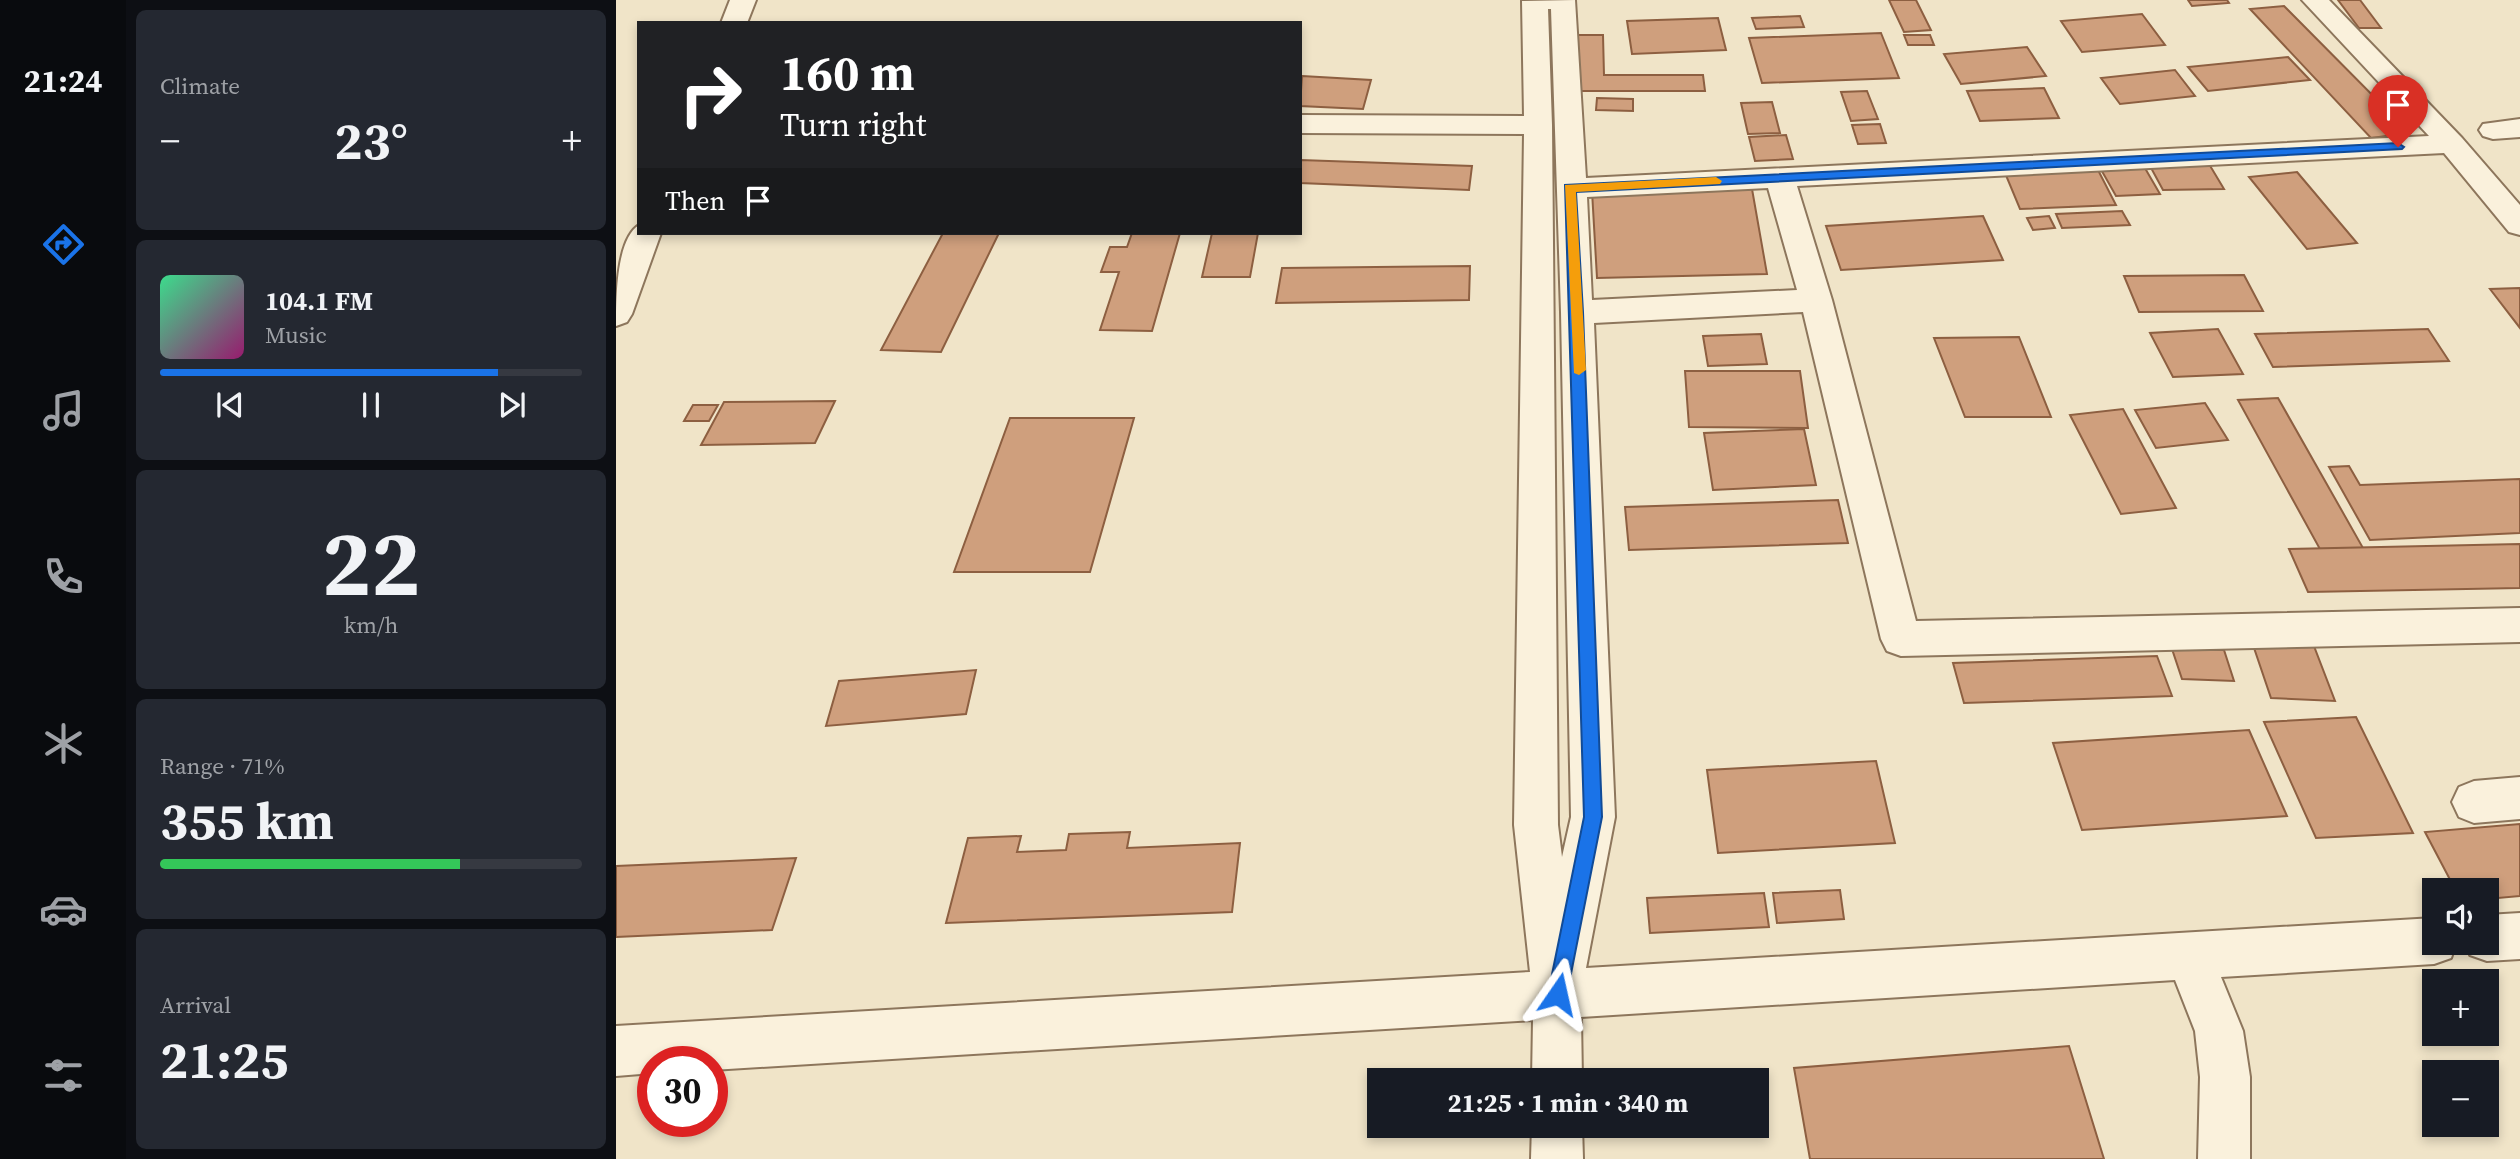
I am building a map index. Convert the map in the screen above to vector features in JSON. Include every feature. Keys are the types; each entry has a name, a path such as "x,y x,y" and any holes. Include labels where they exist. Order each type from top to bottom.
{"street":[{"path":"735,21 743,0"},
{"path":"2315,0 2452,144 2520,225"},
{"path":"1557,1068 1558,994 1536,825 1538,125 1535,1 1563,1 1577,312 1593,817 1558,994"},
{"path":"1302,124 1538,125"},
{"path":"1570,188 2452,144"},
{"path":"1780,178 1816,300 1901,639 2520,625"},
{"path":"616,314 645,235"},
{"path":"1577,312 1816,300"},
{"path":"2474,802 2520,798"},
{"path":"2499,937 2520,936"},
{"path":"616,1051 2422,942"},
{"path":"2189,956 2219,1031 2225,1077 2224,1159"},
{"path":"1557,1138 1557,1159"}],"building":[{"path":"1889,0 1916,0 1931,30 1904,32"},
{"path":"2188,0 2227,0 2229,3 2192,6"},
{"path":"2338,0 2360,0 2381,28 2359,28"},
{"path":"2284,6 2410,133 2371,138 2250,9"},
{"path":"2142,14 2165,45 2082,52 2061,21"},
{"path":"1800,16 1804,27 1756,29 1752,18"},
{"path":"1718,18 1726,50 1632,54 1627,21"},
{"path":"1881,33 1899,78 1762,83 1749,38"},
{"path":"1573,35 1603,35 1604,75 1703,75 1705,91 1572,91"},
{"path":"1904,35 1930,35 1934,45 1908,45"},
{"path":"2027,47 2046,76 1961,84 1944,54"},
{"path":"2288,57 2310,80 2208,91 2188,67"},
{"path":"2175,70 2195,96 2120,104 2101,78"},
{"path":"1302,76 1371,80 1363,109 1302,106"},
{"path":"2044,88 2059,118 1980,121 1967,91"},
{"path":"1867,91 1878,119 1851,121 1841,92"},
{"path":"1597,98 1633,99 1633,111 1596,110"},
{"path":"1772,102 1780,133 1748,134 1741,103"},
{"path":"1880,124 1886,143 1858,144 1852,125"},
{"path":"1786,135 1793,159 1755,161 1749,137"},
{"path":"1302,160 1472,166 1469,190 1302,183"},
{"path":"2142,163 2160,194 2116,196 2099,166"},
{"path":"2209,164 2224,189 2163,190 2150,166"},
{"path":"2098,170 2116,205 2020,209 2005,173"},
{"path":"2297,172 2357,243 2307,249 2249,177"},
{"path":"1752,189 1767,274 1597,278 1592,191"},
{"path":"2122,211 2130,225 2062,228 2056,214"},
{"path":"1983,216 2003,260 1841,270 1826,226"},
{"path":"2049,216 2055,228 2033,230 2027,218"},
{"path":"942,235 998,235 941,352 881,350"},
{"path":"1131,235 1179,235 1152,331 1100,330 1119,272 1101,272 1110,247 1127,247"},
{"path":"1212,235 1258,235 1250,277 1202,277"},
{"path":"1470,266 1469,300 1276,303 1282,268"},
{"path":"2244,275 2263,311 2139,312 2124,276"},
{"path":"2520,288 2520,328 2490,289"},
{"path":"2218,329 2243,374 2173,377 2150,333"},
{"path":"2428,329 2449,361 2273,367 2255,334"},
{"path":"1761,334 1767,364 1708,366 1703,336"},
{"path":"2019,337 2051,417 1965,417 1934,338"},
{"path":"1685,371 1800,371 1808,428 1689,427"},
{"path":"2278,398 2363,548 2321,551 2238,400"},
{"path":"835,401 815,443 701,445 724,402"},
{"path":"2205,403 2228,440 2156,448 2135,410"},
{"path":"693,405 718,405 709,421 684,421"},
{"path":"2123,409 2176,508 2121,514 2070,415"},
{"path":"1010,418 1134,418 1090,572 954,572"},
{"path":"1804,429 1816,485 1713,490 1704,433"},
{"path":"2349,466 2360,485 2520,479 2520,533 2370,540 2329,467"},
{"path":"1838,500 1848,543 1629,550 1625,507"},
{"path":"2520,544 2520,588 2308,592 2289,549"},
{"path":"2251,639 2312,641 2335,701 2271,698"},
{"path":"2172,649 2224,650 2234,681 2182,679"},
{"path":"2157,656 2172,696 1964,703 1953,663"},
{"path":"976,670 966,714 826,726 839,681"},
{"path":"2356,717 2413,833 2316,838 2264,722"},
{"path":"2249,730 2287,816 2082,830 2053,743"},
{"path":"1876,761 1895,843 1718,853 1707,770"},
{"path":"2520,824 2520,896 2499,898 2499,878 2449,878 2425,832"},
{"path":"1130,832 1127,848 1240,843 1232,912 946,923 968,838 1021,836 1017,852 1066,850 1069,834"},
{"path":"796,858 772,930 616,937 616,866"},
{"path":"1840,890 1844,919 1777,923 1773,893"},
{"path":"1764,893 1769,927 1650,933 1647,898"},
{"path":"2069,1046 2104,1159 1810,1159 1794,1068"}],"slow traffic":[{"path":"1579,370 1570,188 1716,181"}],"route":[{"path":"1558,994 1593,817 1577,312 1570,188 2398,147"}]}
